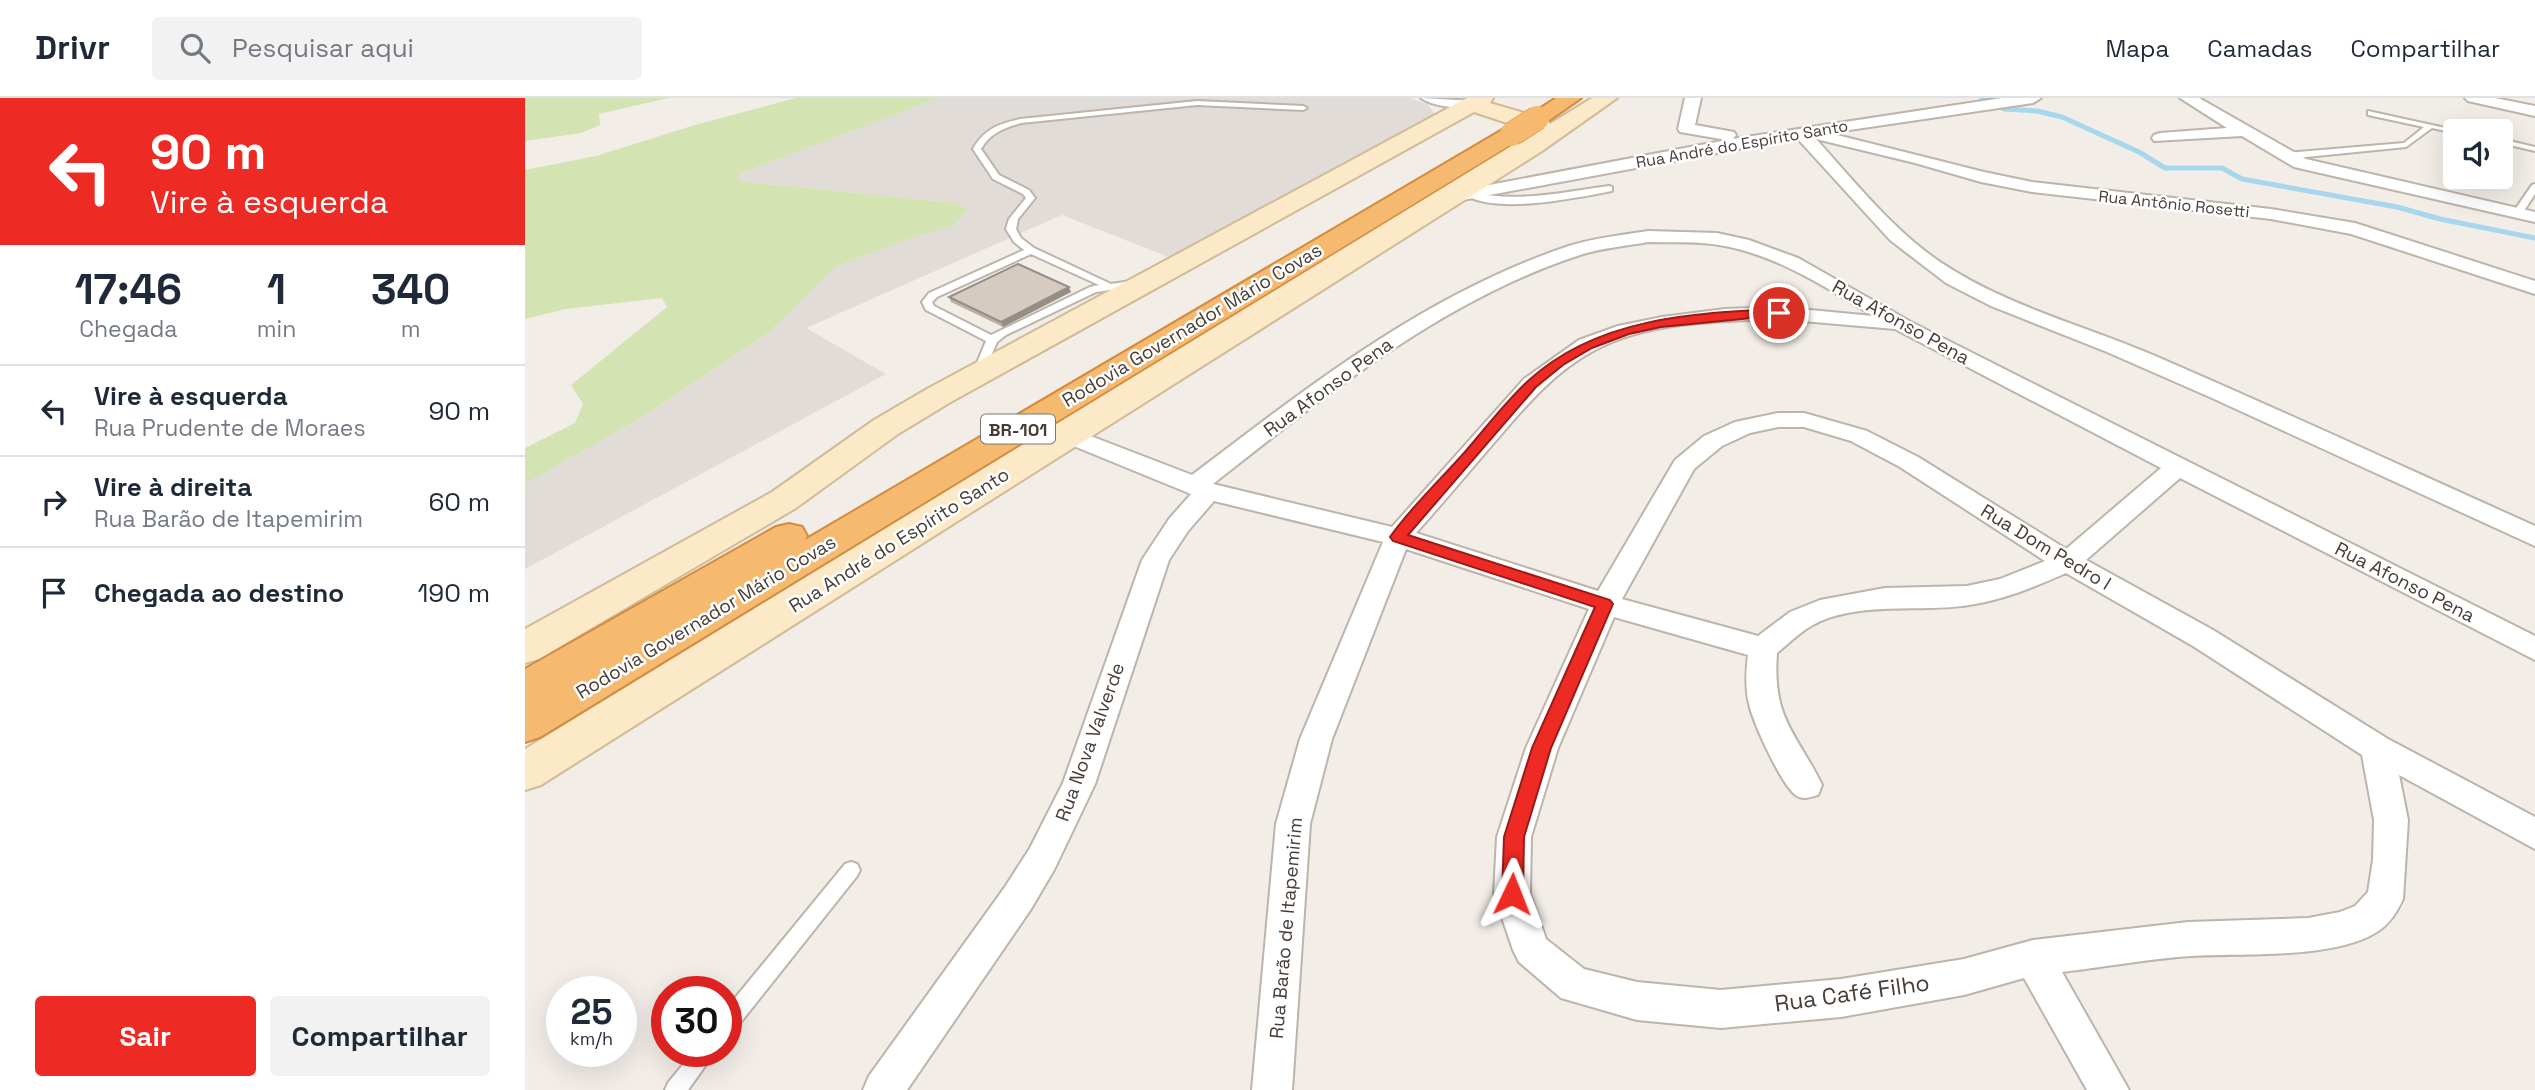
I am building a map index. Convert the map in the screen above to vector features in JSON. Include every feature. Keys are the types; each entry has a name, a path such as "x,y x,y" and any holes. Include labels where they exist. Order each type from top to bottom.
{"highway":[{"name":"Rodovia Governador Mário Covas","path":"525,689 1510,117 1571,98"},
{"name":"Rodovia Governador Mário Covas","path":"525,725 1510,117"}],"street":[{"path":"1428,98 1510,117"},
{"path":"1428,98 1439,108 1439,121 1464,115 1510,117"},
{"name":"Rua André do Espírito Santo","path":"1460,195 1510,117 1607,98"},
{"path":"1693,98 1688,131 1762,138"},
{"name":"Rua André do Espírito Santo","path":"525,772 1067,435 1460,195 1971,101 2033,98"},
{"path":"2187,98 2286,156 2327,170 2526,215"},
{"path":"2473,98 2535,111"},
{"name":"Rodovia Governador Mário Covas","path":"525,648 766,512 886,427 1439,121 1510,117"},
{"path":"2160,138 2244,131"},
{"path":"1805,133 1855,193 1903,241 1931,265 1955,280 2114,346 2535,537"},
{"name":"Rua Antônio Rosetti","path":"1805,133 1922,155 1982,177 2067,187 2130,199 2271,214 2355,229 2535,288"},
{"path":"1922,155 1979,159"},
{"path":"2019,166 2067,187"},
{"name":"Rua Afonso Pena","path":"1201,488 1298,406 1387,344 1436,314 1529,266 1583,247 1657,236 1686,235 1729,241 1785,260 1839,287 1904,326 2535,649"},
{"name":"Rua Barão de Itapemirim","path":"1272,1090 1293,824 1316,739 1398,537 1532,384 1587,345 1626,331 1661,323 1725,315 1779,313 1830,316 1904,326"},
{"name":"Rua Dom Pedro I","path":"1605,604 1684,464 1713,441 1743,427 1779,420 1804,420 1859,436 1909,462 2067,562 2203,638 2377,748 2535,834"},
{"path":"1067,435 1201,488 1398,537 1605,604 1763,648"},
{"path":"1806,785 1777,743 1762,702 1759,672 1763,648 1800,619 1820,610 1885,598 1967,596 2006,589 2067,562 2179,466"},
{"name":"Rua Nova Valverde","path":"883,1090 1019,898 1042,859 1079,784 1156,560 1201,488"},
{"name":"Rua Café Filho","path":"1605,604 1542,748 1514,837 1512,894 1532,950 1574,985 1637,1001 1721,1009 1841,998 1964,977 2033,958 2188,939 2308,935 2342,929 2368,918 2385,899 2391,820 2377,748"},
{"path":"2033,958 2109,1090"}],"lane":[{"path":"1108,286 1031,250 1017,240 1011,229 1014,219 1031,198 1026,192 996,177 977,149 983,136 998,127 1020,121 1186,104 1303,108"},
{"path":"2371,113 2443,129"},
{"path":"2286,156 2406,145 2430,126"},
{"path":"2513,144 2535,149"},
{"path":"2526,215 2535,187"},
{"path":"1460,195 1501,201 1609,189"},
{"path":"992,340 930,308 927,302 933,295 1031,250"},
{"path":"978,375 992,340 1077,296 1108,286 1147,282"},
{"path":"742,1005 851,870"},
{"path":"675,1090 693,1067"}],"shaded area":[{"path":"939,98 1409,98 1427,104 1435,114 1433,118 1176,260 1062,215 806,328 886,374 525,569 525,484 641,418 768,333 835,267 908,239 950,227 955,203 737,181 739,174"}],"green space":[{"path":"525,98 669,98 599,114 600,125 581,133 525,141"},
{"path":"796,98 939,98 739,174 738,181 955,203 969,210 950,227 908,239 835,267 768,333 641,418 525,484 525,448 575,423 583,404 571,385 667,307 662,298 566,309 525,319 525,170 596,156 695,125"}],"building":[{"path":"1018,264 1069,287 1001,322 949,297"}],"waterway":[{"path":"1982,98 2005,109 2037,111 2062,117 2139,152 2165,168 2222,168 2242,179 2397,207 2440,219 2535,238"}],"route":[{"path":"1512,894 1514,837 1542,748 1605,604 1398,537 1532,384 1587,345 1626,331 1661,323 1725,315 1779,313"}]}
